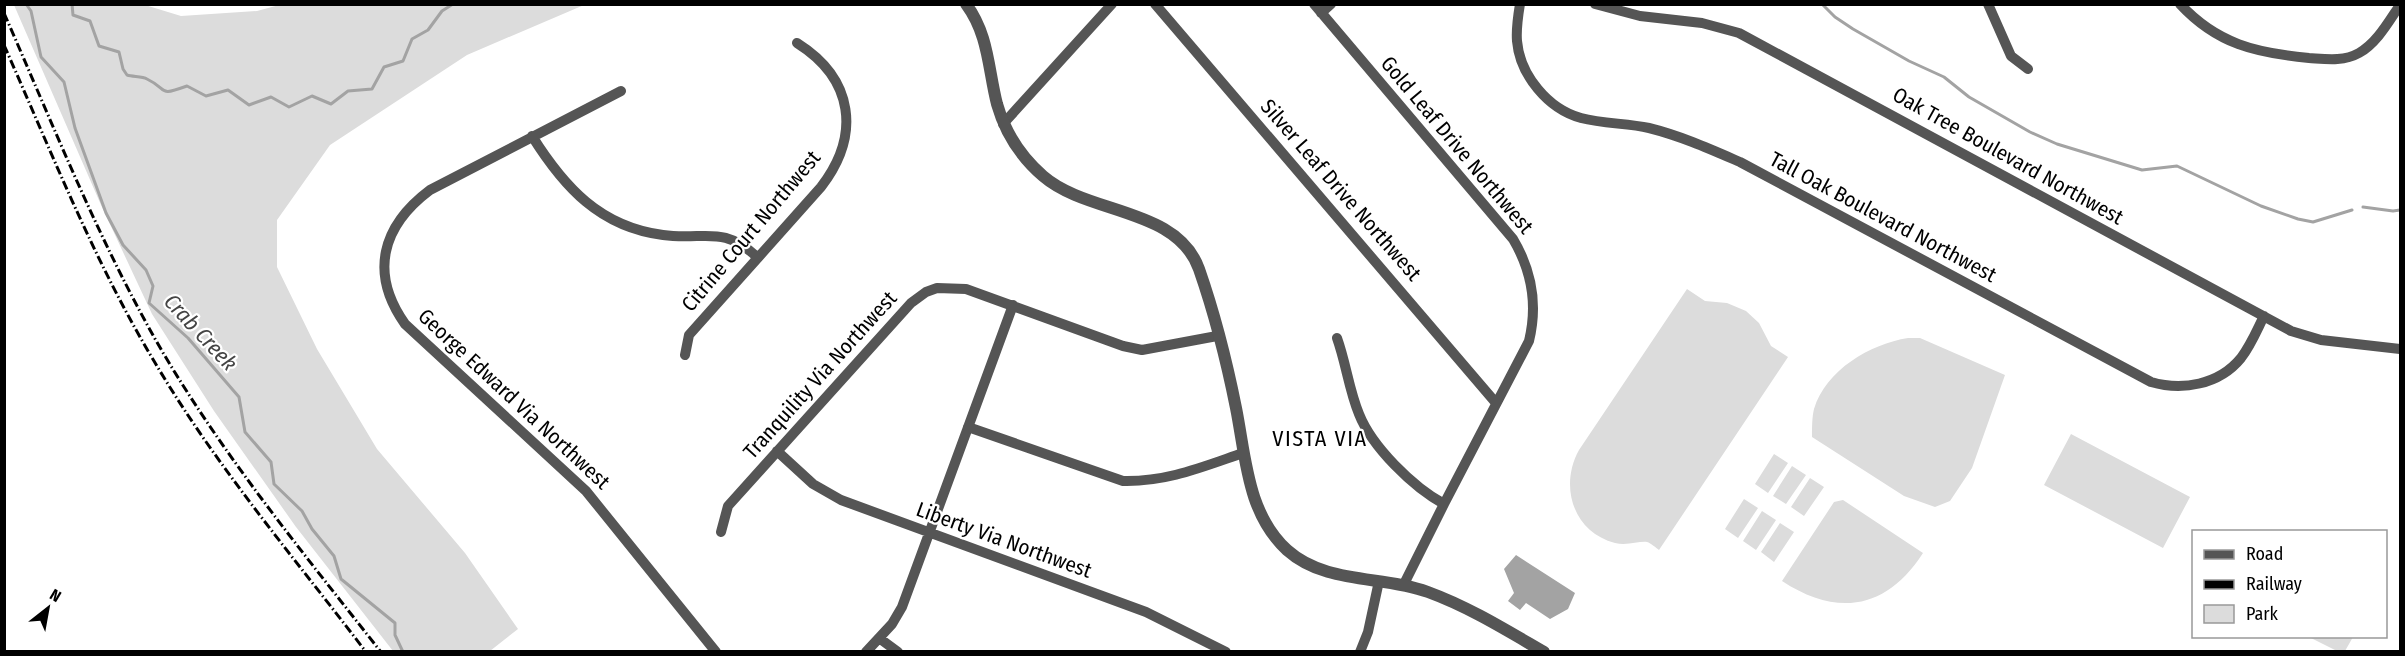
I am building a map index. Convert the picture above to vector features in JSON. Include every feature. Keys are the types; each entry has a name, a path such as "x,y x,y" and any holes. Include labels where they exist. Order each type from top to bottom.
{"street":[{"path":"966,4 986,44 1003,124 1029,164 1052,183 1079,198 1166,229 1179,237 1191,250 1236,407 1254,498 1259,511 1276,537 1302,561 1320,569 1339,575 1404,584 1454,602 1544,651"},
{"path":"1003,124 1112,4"},
{"name":"Silver Leaf Drive Northwest","path":"1155,4 1496,403"},
{"path":"1317,9 1331,4"},
{"name":"Tall Oak Boulevard Northwest","path":"1520,4 1516,39 1522,64 1541,92 1562,110 1588,120 1648,128 1677,136 1740,162 2151,382 2180,387 2194,385 2222,374 2241,358 2264,316"},
{"name":"Oak Tree Boulevard Northwest","path":"1595,4 1615,7 1640,16 1702,23 1739,33 2307,337 2400,350"},
{"path":"1988,4 2012,56 2028,69"},
{"path":"2180,4 2212,32 2238,45 2261,52 2328,59 2352,57 2360,52 2379,35 2400,4"},
{"name":"Gold Leaf Drive Northwest","path":"1317,9 1513,238 1525,258 1531,282 1534,322 1529,341 1404,584"},
{"name":"Citrine Court Northwest","path":"685,355 689,335 832,172 844,140 846,104 839,87 815,55 797,43"},
{"name":"George Edward Via Northwest","path":"621,91 430,190 412,203 391,233 386,250 385,281 390,299 405,324 586,491 716,651"},
{"path":"532,136 549,163 579,197 617,222 661,235 733,238 757,257"},
{"name":"Tranquility Via Northwest","path":"721,532 728,506 911,303 926,292 937,288 966,289 1123,346 1142,350 1217,336"},
{"path":"866,651 879,638 902,607 1013,305"},
{"path":"1337,338 1359,416 1372,438 1414,484 1444,504"},
{"path":"969,427 1123,481 1148,482 1169,478 1244,453"},
{"name":"Liberty Via Northwest","path":"777,451 801,474 827,493 856,506 1146,612 1226,651"},
{"path":"1360,651 1368,632 1379,581"},
{"path":"879,638 898,651"}],"green space":[{"path":"283,4 584,5 467,55 330,145 277,220 277,267 317,349 377,449 465,553 518,629 490,651 393,651 296,527 214,411 152,314 101,205 14,5 145,5 181,16 257,11"},
{"path":"1687,289 1705,301 1727,303 1746,311 1759,323 1771,346 1788,357 1659,550 1647,542 1615,543 1589,529 1580,518 1571,492 1570,478 1573,464 1579,450"},
{"path":"1908,338 1920,338 2005,375 1972,468 1950,501 1935,507 1904,496 1812,437 1814,409 1828,382 1851,361 1865,353 1879,346"},
{"path":"2071,434 2190,497 2163,548 2044,485"},
{"path":"1774,454 1788,463 1768,493 1755,484"},
{"path":"1792,466 1806,475 1786,504 1773,496"},
{"path":"1810,478 1824,487 1804,516 1791,507"},
{"path":"1744,499 1758,508 1738,538 1725,529"},
{"path":"1843,500 1923,553 1909,572 1893,586 1877,596 1859,602 1841,603 1822,600 1782,581 1834,502"},
{"path":"1762,511 1776,520 1756,550 1743,541"},
{"path":"1780,523 1794,532 1774,562 1761,552"},
{"path":"2311,638 2352,638 2345,651 2337,651"}],"shaded area":[{"path":"1516,555 1575,593 1568,609 1550,619 1526,603 1520,610 1508,601 1514,593 1504,569"}],"waterway":[{"name":"Crab Creek","path":"26,4 31,11 41,57 64,82 75,128 106,213 123,245 146,270 153,286 149,303 188,338 239,397 245,432 271,462 274,484 302,511 312,529 334,556 341,579 395,623 395,635 403,652"},
{"path":"72,4 73,15 90,21 99,46 119,52 123,69 127,75 145,78 167,92 187,86 206,96 228,90 249,105 271,97 289,107 312,96 331,104 348,91 372,89 384,67 403,61 412,39 428,30 442,11 453,4"},
{"path":"1822,4 1835,17 1853,29 1909,61 1944,77 1969,97 2030,132 2057,144 2142,170 2177,166 2261,206 2298,219 2313,222 2352,210"},
{"path":"2363,207 2400,210"}],"railway":[{"path":"4,13 98,227 162,351 186,391 239,467 294,542 381,652"},
{"path":"4,45 93,245 154,361 229,473 366,652"}],"district":[{"name":"VISTA VIA","path":"1320,438"}]}
